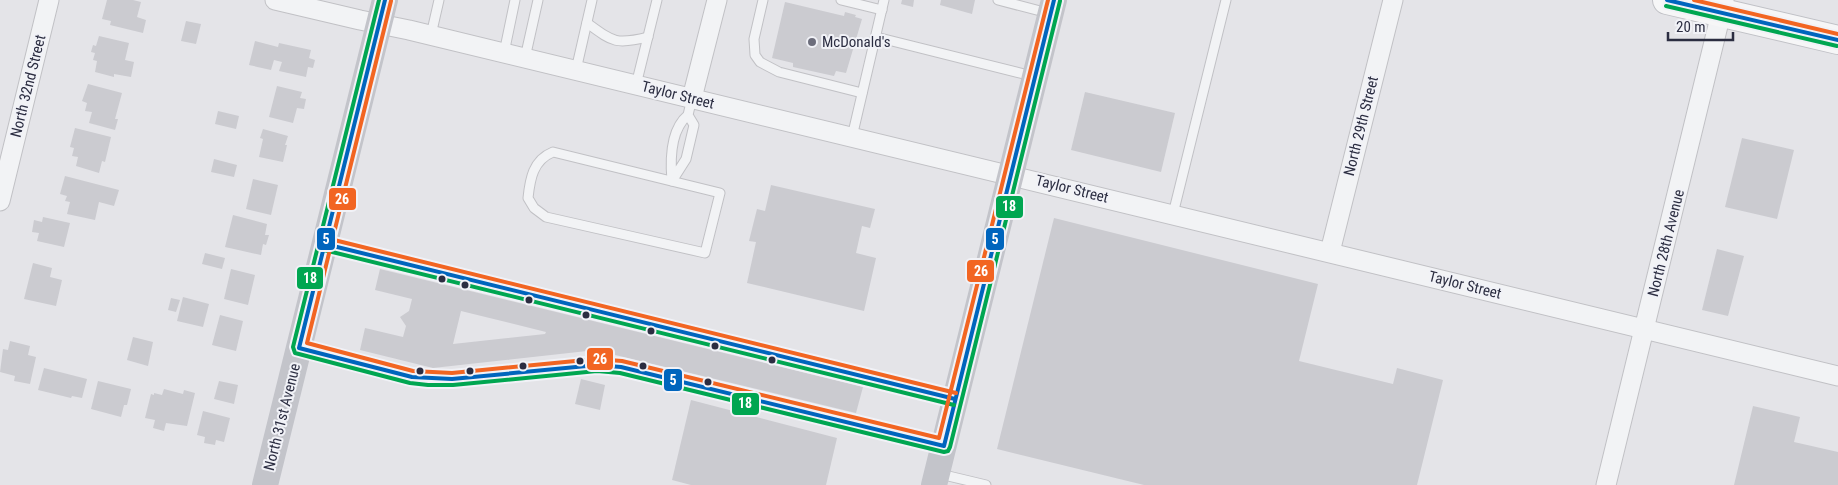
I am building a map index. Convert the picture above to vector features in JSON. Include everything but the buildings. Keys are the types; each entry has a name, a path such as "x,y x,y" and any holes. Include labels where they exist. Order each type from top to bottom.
{"main road":[{"path":"1667,0 1723,6 1838,40"},
{"path":"935,479 1052,7"},
{"name":"North 31st Avenue","path":"265,485 382,12"}],"street":[{"name":"North 32nd Street","path":"0,201 49,0"},
{"name":"Taylor Street","path":"275,0 382,12 431,35 636,85 690,107 852,137 1010,174 1838,376"},
{"path":"690,107 717,0"},
{"name":"North 29th Street","path":"1330,252 1393,0"},
{"name":"North 28th Avenue","path":"1606,485 1723,6"}],"lane":[{"path":"431,35 439,0"},
{"path":"504,53 515,0"},
{"path":"525,58 538,0"},
{"path":"576,70 592,0"},
{"path":"636,85 657,0"},
{"path":"841,0 882,10"},
{"path":"852,137 884,0"},
{"path":"1002,0 1052,7"},
{"path":"1173,214 1226,0"},
{"path":"765,2 754,47 755,55 760,62 779,72 862,93"},
{"path":"587,23 616,42 624,43 648,38"},
{"path":"876,36 1035,77"},
{"path":"672,182 671,156 677,131 680,122 690,107"},
{"path":"672,182 686,159 694,125 690,107"},
{"path":"553,152 672,182 720,193 705,253 546,217 534,208 528,198 530,179 537,163 545,155 553,152"},
{"path":"325,244 955,398"},
{"path":"299,348 412,377 434,380 579,367 621,367 944,446"},
{"path":"935,479 986,485"}],"transit line":[{"name":"18","path":"379,0 293,347 295,353 410,383 428,385 453,385 597,371 620,373 944,452 948,451 950,447 1060,1"},
{"name":"5","path":"385,0 299,348 412,377 452,379 597,365 621,367 944,446 1054,0"},
{"name":"26","path":"391,1 307,343 413,371 452,373 596,359 622,361 939,438 1048,0"},
{"name":"5","path":"1667,0 1838,40"},
{"name":"26","path":"1694,0 1838,34"},
{"name":"18","path":"1666,6 1837,46"},
{"name":"26","path":"326,238 956,393"},
{"name":"5","path":"325,244 955,399"},
{"name":"18","path":"324,250 954,405"}],"place":[{"name":"McDonald's","path":"812,42"}]}
